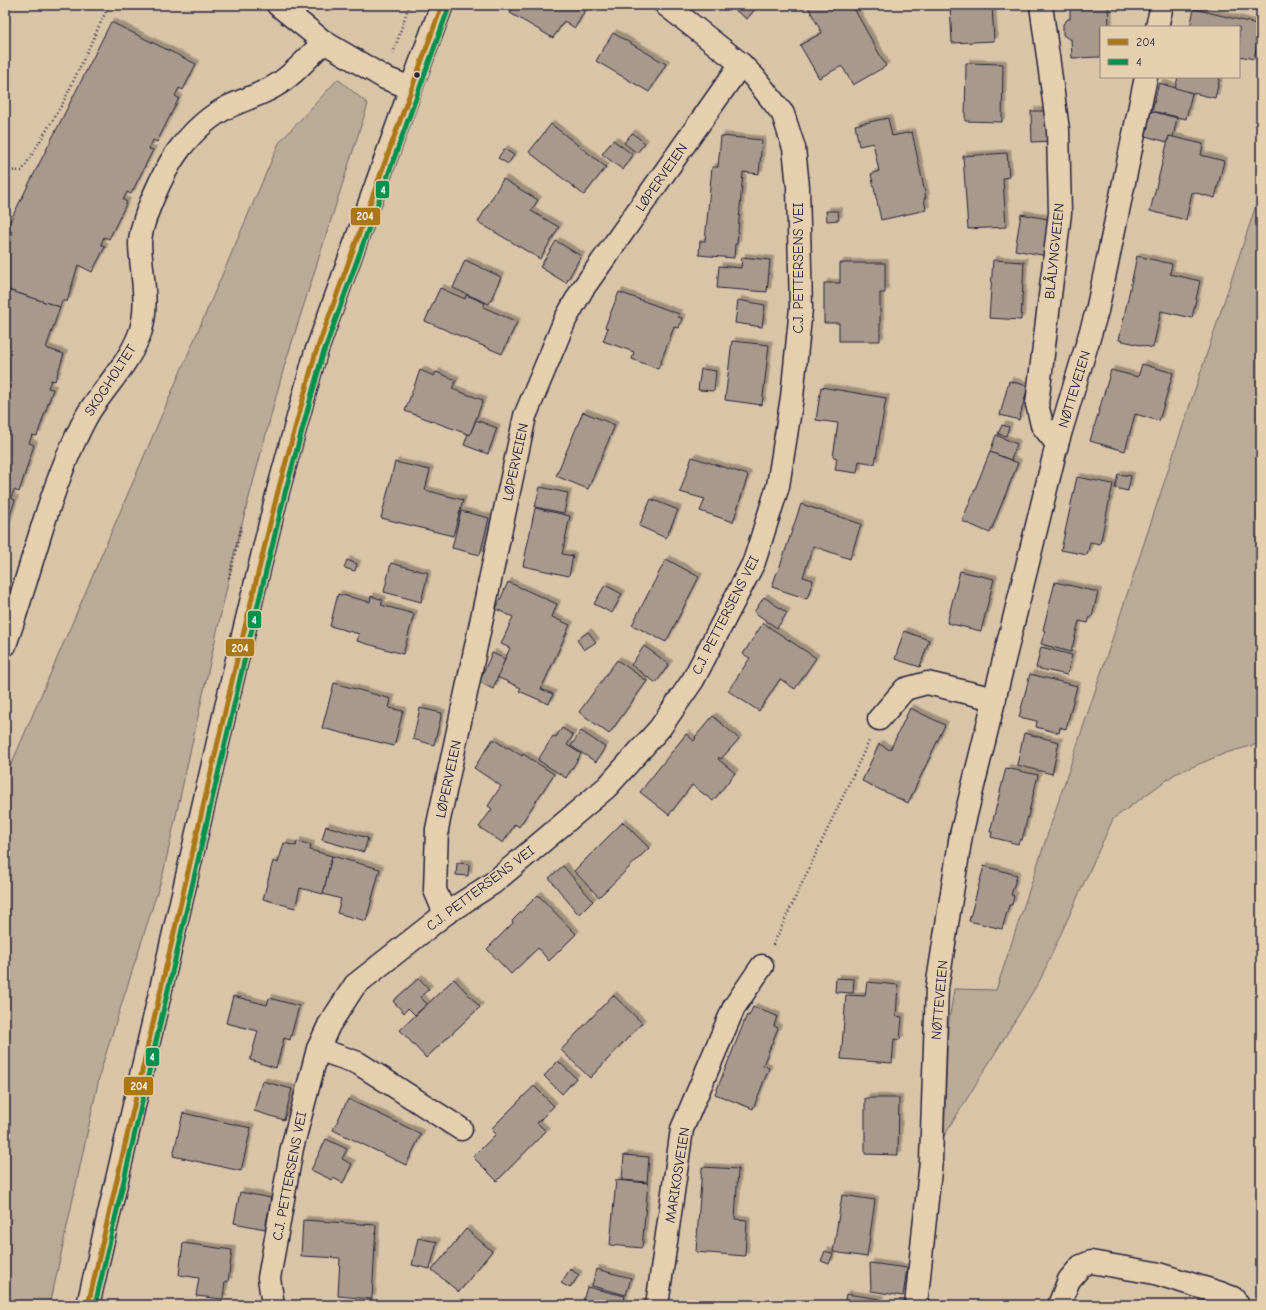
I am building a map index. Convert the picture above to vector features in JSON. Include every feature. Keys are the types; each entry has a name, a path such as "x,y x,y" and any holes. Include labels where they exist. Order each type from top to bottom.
{"street":[{"path":"278,5 324,42 384,78 411,88"},
{"path":"88,1305 236,664 278,491 314,355 442,5"},
{"name":"C.J. PETTERSENS VEI","path":"273,1305 269,1278 292,1148 318,1049 329,1025 355,985 445,914 493,883 608,787 660,728 693,680 754,562 778,486 792,397 801,308 798,194 794,148 783,114 754,78 741,64 666,5"},
{"name":"BLÅLYNGVEIEN","path":"1041,5 1058,130 1060,213 1037,404 1042,426 1057,444"},
{"path":"1157,26 1162,5"},
{"name":"SKOGHOLTET","path":"5,645 53,492 73,444 90,411 116,377 129,356 141,328 145,305 140,242 144,219 165,172 189,138 206,122 225,109 276,86 290,76 324,42"},
{"name":"LØPERVEIEN","path":"445,914 435,890 437,829 525,416 565,320 582,290 741,64"},
{"name":"NØTTEVEIEN","path":"916,1305 931,1161 938,988 961,835 1057,444 1097,311 1146,78"},
{"path":"879,719 905,689 927,683 995,699"},
{"name":"MARIKOSVEIEN","path":"657,1305 682,1129 734,1007 762,966"},
{"path":"318,1049 358,1063 461,1129"},
{"path":"1059,1305 1069,1280 1081,1266 1091,1262 1155,1273 1233,1298 1238,1305"}],"path":[{"path":"5,170 22,172 64,103 109,5"},
{"path":"391,58 409,5"},
{"path":"762,966 782,927 879,719"}],"shaded area":[{"path":"338,79 368,104 284,367 236,546 163,874 101,1069 50,1305 5,1305 5,779 279,143"},
{"path":"1261,190 1261,743 1226,753 1175,774 1113,819 1040,980 944,1136 948,1028 954,989 996,990"}],"building":[{"path":"515,5 588,5 575,28 564,21 553,38 510,13"},
{"path":"728,5 758,5 747,19"},
{"path":"807,5 852,5 886,66 853,85 842,66 819,78 800,45 822,33"},
{"path":"950,5 992,5 994,41 952,43"},
{"path":"1070,5 1108,5 1109,26 1100,26 1100,57 1072,58 1071,39 1063,35 1063,24 1070,19"},
{"path":"1194,9 1261,25 1254,59 1240,56 1240,26 1190,26"},
{"path":"111,22 196,64 183,90 179,88 175,96 179,98 157,142 153,140 149,149 153,150 131,194 127,192 123,200 127,202 109,239 104,237 101,244 105,247 92,272 78,265 67,302 62,300 60,307 5,289 5,252 12,232 6,229"},
{"path":"613,33 666,64 649,92 596,61"},
{"path":"966,63 1003,64 1002,122 965,121"},
{"path":"1178,78 1220,78 1215,98 1175,89"},
{"path":"1159,83 1192,93 1186,119 1152,111"},
{"path":"1031,111 1053,111 1053,141 1032,142"},
{"path":"1151,111 1177,118 1173,137 1169,136 1167,142 1145,136"},
{"path":"888,118 892,136 912,132 926,198 924,198 926,210 881,220 871,174 879,171 873,143 859,146 855,125"},
{"path":"551,124 606,167 584,195 529,152"},
{"path":"632,133 645,143 637,153 624,143"},
{"path":"721,136 762,140 759,174 743,172 737,244 735,244 734,258 699,255 700,241 705,241 712,167 718,167"},
{"path":"1169,136 1203,144 1201,155 1224,161 1215,198 1192,192 1186,220 1150,211"},
{"path":"613,140 633,155 623,170 602,154"},
{"path":"504,149 514,155 508,164 498,158"},
{"path":"1007,153 1009,177 1003,178 1006,227 968,229 963,156"},
{"path":"503,179 538,200 531,211 559,227 540,259 478,222"},
{"path":"826,211 838,211 839,220 827,221"},
{"path":"1021,214 1053,220 1047,256 1015,250"},
{"path":"556,241 581,256 566,283 540,267"},
{"path":"1137,256 1172,264 1170,274 1200,281 1192,318 1161,311 1153,348 1119,340"},
{"path":"742,257 770,260 767,292 717,288 719,266 741,268"},
{"path":"465,260 501,277 489,304 453,288"},
{"path":"993,260 1024,262 1021,320 989,318"},
{"path":"840,263 885,263 885,293 880,293 880,341 839,341 839,323 824,323 824,283 840,283"},
{"path":"440,288 465,299 466,295 485,303 483,307 517,322 502,354 425,321"},
{"path":"5,289 60,307 46,348 64,354 55,381 51,380 48,388 53,389 37,436 32,435 29,443 34,445 19,492 14,490 11,498 15,500 5,531"},
{"path":"619,292 679,314 678,317 682,318 679,328 674,327 658,369 632,359 634,352 603,341 608,328 605,327"},
{"path":"738,300 765,305 762,327 735,323"},
{"path":"732,341 769,345 762,405 725,400"},
{"path":"1142,364 1173,373 1159,421 1135,414 1125,451 1090,441 1111,370 1138,377"},
{"path":"701,369 716,371 714,391 698,390"},
{"path":"420,370 434,376 436,372 456,380 452,389 483,400 470,435 405,411"},
{"path":"1009,381 1028,386 1019,420 1000,415"},
{"path":"821,387 886,398 875,464 859,461 857,473 835,470 837,458 833,457 838,423 816,420"},
{"path":"583,412 615,425 588,489 556,476"},
{"path":"476,420 497,428 488,454 464,445"},
{"path":"1002,425 1009,427 1006,436 998,434"},
{"path":"996,435 1017,444 1011,460 990,452"},
{"path":"990,452 1018,463 990,533 962,521"},
{"path":"692,457 748,475 733,522 700,511 705,499 680,492"},
{"path":"395,462 430,470 425,490 463,500 453,536 381,518"},
{"path":"1118,474 1131,476 1128,491 1115,488"},
{"path":"1077,477 1113,484 1100,544 1090,542 1087,555 1061,550"},
{"path":"540,487 568,493 564,513 535,507"},
{"path":"651,499 678,510 666,538 639,526"},
{"path":"801,504 861,524 850,559 813,546 803,577 813,580 807,599 772,587"},
{"path":"535,508 570,516 562,554 573,556 569,576 523,566"},
{"path":"461,511 489,518 480,555 452,548"},
{"path":"666,559 699,577 666,642 632,625"},
{"path":"347,560 357,564 355,571 344,568"},
{"path":"391,563 428,573 421,602 384,592"},
{"path":"960,571 994,579 981,631 947,623"},
{"path":"508,582 557,604 552,617 570,625 541,689 553,694 549,704 519,691 521,688 497,677 510,648 501,644 513,617 496,609"},
{"path":"1055,582 1098,592 1092,617 1090,617 1088,623 1079,621 1071,652 1041,644"},
{"path":"605,585 622,594 612,613 594,604"},
{"path":"338,594 370,602 371,596 383,600 381,605 414,614 403,654 357,641 359,634 330,626"},
{"path":"764,597 787,613 777,628 754,612"},
{"path":"763,623 816,658 795,689 780,679 759,711 728,691 750,658 743,654"},
{"path":"904,631 929,640 920,667 895,659"},
{"path":"588,632 596,642 584,650 577,640"},
{"path":"644,646 669,664 656,683 631,665"},
{"path":"1041,647 1072,655 1067,675 1036,668"},
{"path":"492,653 505,659 493,689 479,682"},
{"path":"617,660 647,681 609,734 579,712"},
{"path":"1030,674 1077,686 1066,729 1060,727 1059,733 1036,727 1037,721 1019,717"},
{"path":"334,683 391,699 389,708 403,711 394,746 322,728"},
{"path":"420,708 442,713 434,745 413,739"},
{"path":"910,708 945,725 908,803 862,781 879,744 890,750"},
{"path":"713,716 739,739 721,759 719,757 718,759 735,773 713,801 692,785 669,815 640,792 686,734 694,741 696,738 695,737"},
{"path":"562,728 573,735 567,745 581,754 566,778 538,760 553,736 556,737"},
{"path":"581,731 605,747 596,762 571,746"},
{"path":"1024,733 1059,742 1052,774 1017,765"},
{"path":"493,739 522,756 523,754 554,774 519,827 515,824 503,843 479,827 492,809 488,806 501,786 474,768"},
{"path":"1006,768 1038,775 1022,840 1020,839 1018,844 991,837 992,832 990,832"},
{"path":"623,822 649,848 599,897 574,871"},
{"path":"326,826 368,838 364,852 322,840"},
{"path":"297,841 311,845 310,850 332,856 323,894 300,888 295,908 263,899 273,861 278,863 284,843 296,846"},
{"path":"332,856 380,869 366,921 337,913 341,899 323,894"},
{"path":"457,863 469,864 468,876 456,875"},
{"path":"563,866 593,901 579,915 549,878"},
{"path":"984,866 1017,875 1011,895 1014,896 1012,905 1009,905 1002,929 969,921"},
{"path":"538,895 576,934 549,961 538,948 511,974 487,949"},
{"path":"419,978 429,989 420,997 427,1004 415,1015 408,1008 404,1013 393,1001"},
{"path":"836,978 854,979 853,993 835,992"},
{"path":"454,979 480,1007 426,1058 400,1030"},
{"path":"867,982 898,985 896,1016 902,1017 900,1040 894,1039 892,1063 841,1059 846,995 865,996"},
{"path":"613,995 642,1023 590,1078 561,1050"},
{"path":"233,996 267,1005 269,998 299,1006 290,1040 284,1038 276,1068 250,1060 258,1031 226,1023"},
{"path":"753,1007 777,1016 774,1026 778,1028 763,1065 769,1068 753,1109 715,1094 747,1015 749,1016"},
{"path":"558,1061 576,1078 562,1094 544,1076"},
{"path":"262,1081 292,1089 284,1120 254,1111"},
{"path":"534,1086 554,1106 537,1123 546,1131 497,1181 473,1157 496,1134 491,1129"},
{"path":"865,1098 899,1098 898,1155 865,1154"},
{"path":"348,1099 421,1134 406,1165 333,1130"},
{"path":"183,1113 251,1128 241,1171 173,1156"},
{"path":"326,1139 347,1149 342,1159 352,1164 343,1183 333,1178 332,1180 311,1170"},
{"path":"624,1155 649,1157 647,1182 622,1180"},
{"path":"702,1167 738,1169 735,1219 747,1220 745,1256 696,1252"},
{"path":"616,1180 648,1183 642,1248 610,1245"},
{"path":"240,1192 271,1198 265,1229 234,1223"},
{"path":"842,1195 875,1200 867,1257 833,1252"},
{"path":"303,1220 376,1225 372,1299 338,1296 340,1258 301,1256"},
{"path":"466,1229 492,1251 459,1292 432,1270"},
{"path":"418,1238 437,1242 430,1269 412,1265"},
{"path":"183,1243 232,1250 228,1282 225,1281 223,1299 196,1296 199,1278 179,1275"},
{"path":"825,1251 833,1254 829,1264 821,1261"},
{"path":"870,1263 907,1268 903,1296 871,1291"},
{"path":"570,1269 579,1275 570,1288 561,1283"},
{"path":"596,1269 631,1278 626,1295 592,1286"},
{"path":"587,1287 625,1296 623,1305 582,1305"},
{"path":"846,1294 880,1299 879,1305 844,1305"}],"transit line":[{"name":"204","path":"88,1305 236,664 278,491 315,355 442,5"},
{"name":"4","path":"95,1305 243,666 285,493 322,357 449,7"}]}
